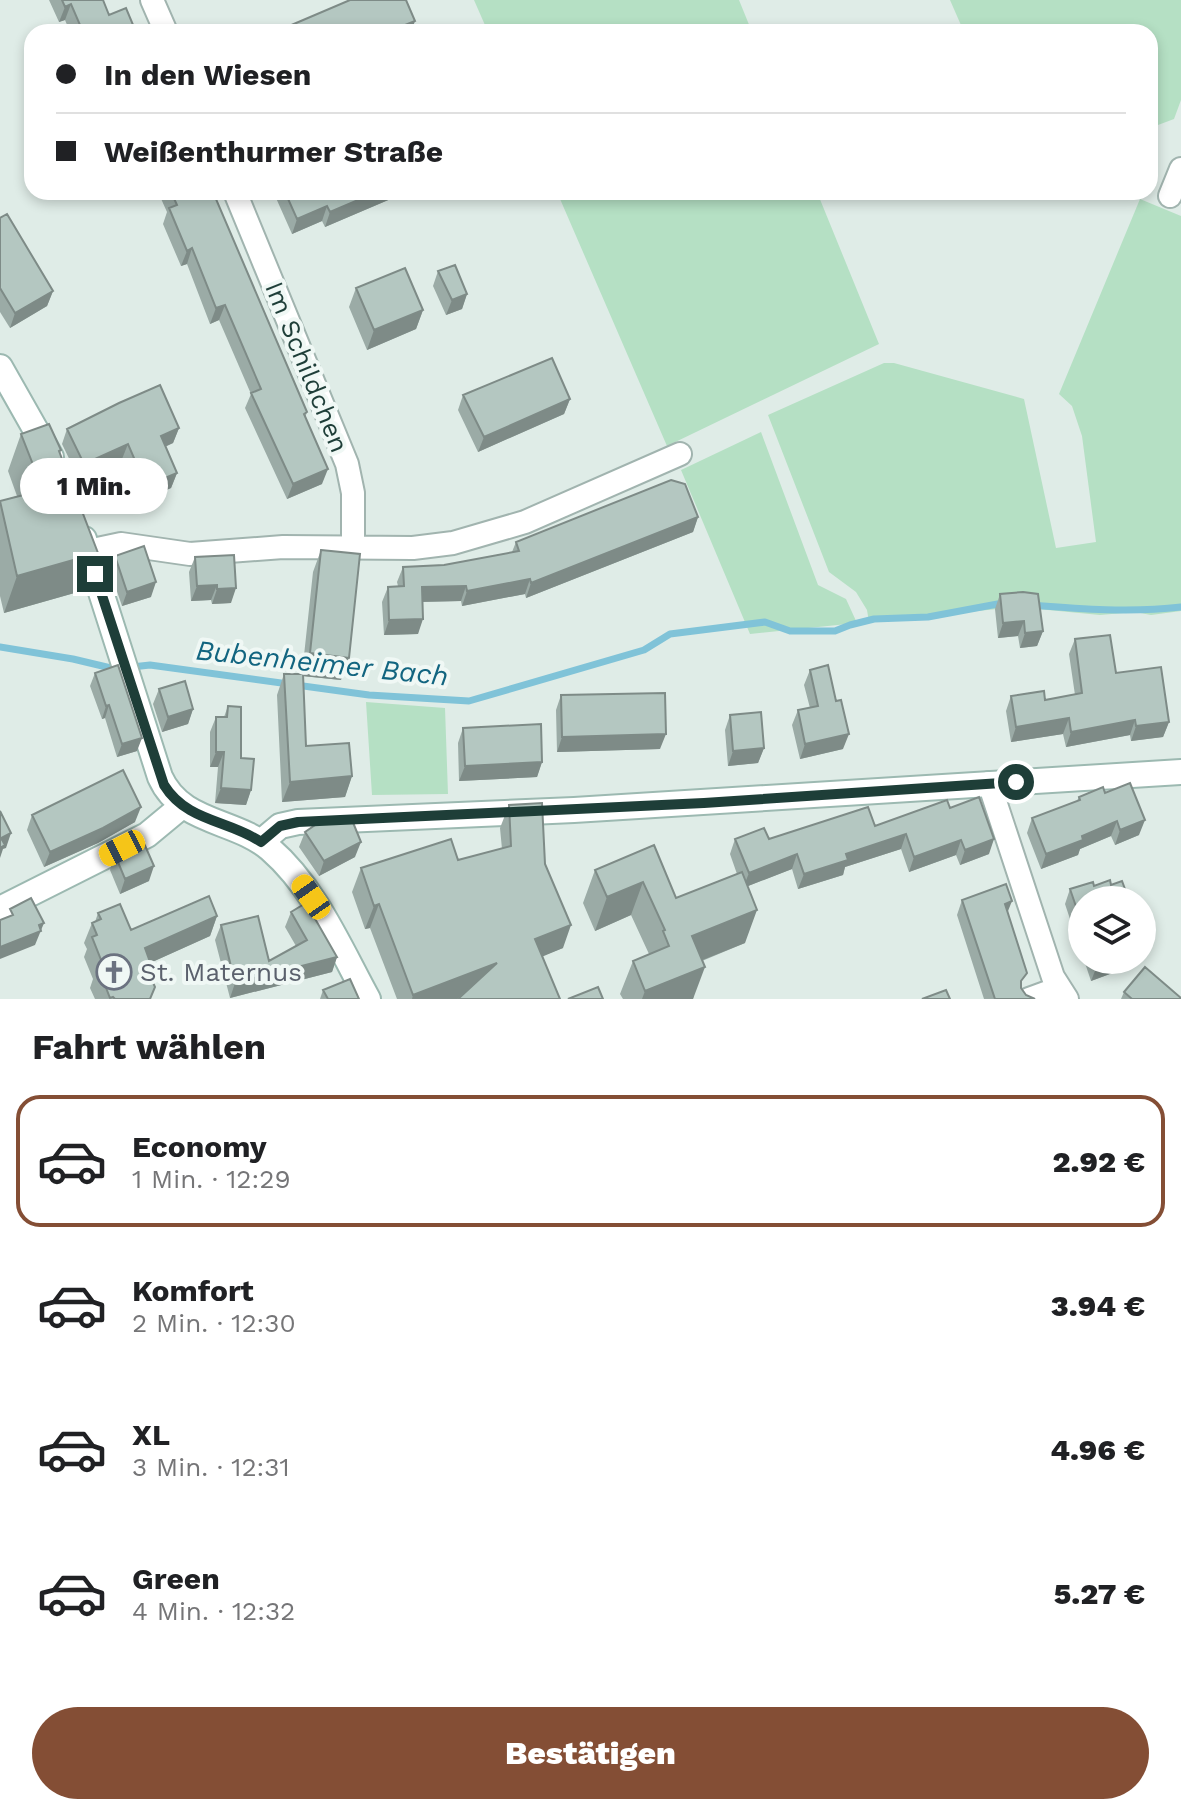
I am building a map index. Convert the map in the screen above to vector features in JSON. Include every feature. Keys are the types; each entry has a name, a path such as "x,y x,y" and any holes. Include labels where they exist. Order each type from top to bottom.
{"street":[{"path":"152,0 162,24"},
{"path":"1170,196 1181,169"},
{"name":"Im Schildchen","path":"238,200 347,464 354,508 353,548"},
{"path":"0,367 58,471"},
{"path":"88,551 121,544 190,554 283,547 435,546 502,531 680,454"},
{"path":"75,513 160,777 169,793 182,806 202,817 246,833 261,842 291,869 311,897 368,999"},
{"path":"261,842 280,826 298,822 704,803 1181,772"},
{"path":"989,783 1063,994 1029,999"},
{"path":"0,909 147,835 182,806"}],"green space":[{"path":"474,0 739,0 749,24 484,24"},
{"path":"950,0 1181,0 1181,100 1174,119 1158,125 1158,24 960,24"},
{"path":"560,200 820,200 879,344 667,446"},
{"path":"1140,200 1181,216 1181,611 1151,615 1135,612 1100,615 1017,607 869,622 867,610 856,592 829,572 768,415 884,363 894,363 1024,399 1056,548 1096,542 1082,436 1072,406 1059,394"},
{"path":"761,432 818,585 846,599 857,623 750,634 681,470"},
{"path":"366,702 445,708 448,794 372,795"}],"building":[{"path":"62,0 103,0 109,15 126,8 133,24 80,24 71,4 65,7"},
{"path":"350,0 406,0 415,21 408,24 294,24"},
{"path":"175,200 216,200 307,412 304,414 328,469 293,484 251,393 261,389 225,305 216,308 192,248 187,251 169,208 177,205"},
{"path":"289,200 358,200 330,212 327,206 297,219"},
{"path":"7,214 53,291 15,313 0,288 0,218"},
{"path":"455,265 467,294 452,300 438,271"},
{"path":"405,268 423,310 374,330 356,288"},
{"path":"552,358 570,399 484,437 463,395"},
{"path":"160,385 179,428 161,436 177,473 146,486 128,444 84,464 67,429"},
{"path":"49,424 98,553 17,576 0,501 43,490 21,434"},
{"path":"671,480 685,484 698,517 531,583 530,579 467,591 466,586 422,587 423,619 389,620 388,587 404,586 403,567 444,565 519,551 516,542"},
{"path":"144,546 156,582 127,592 115,556"},
{"path":"321,550 360,554 349,658 310,653"},
{"path":"234,555 236,588 197,586 195,557"},
{"path":"1000,594 1038,594 1043,631 1025,633 1024,621 1003,623"},
{"path":"1110,635 1116,673 1161,667 1169,722 1136,726 1135,720 1071,732 1069,718 1016,727 1011,696 1044,691 1045,700 1082,693 1075,639"},
{"path":"118,665 142,738 122,744 95,673"},
{"path":"828,665 836,701 841,700 849,734 805,744 798,710 818,706 810,670"},
{"path":"284,674 303,674 306,746 349,743 352,776 290,782"},
{"path":"185,681 193,709 168,717 159,689"},
{"path":"665,693 666,734 562,737 561,695"},
{"path":"228,706 241,707 241,758 254,759 251,790 221,788 224,752 216,752 216,717 227,717"},
{"path":"761,712 764,748 733,751 730,715"},
{"path":"541,724 542,762 465,766 463,728"},
{"path":"123,770 141,807 50,852 32,815"},
{"path":"1130,783 1145,820 1120,830 1117,821 1082,836 1083,840 1046,854 1032,818 1080,800 1079,797 1103,787 1105,793"},
{"path":"979,797 994,839 965,850 961,840 914,857 906,834 846,854 848,860 804,874 797,854 749,873 735,839 764,828 769,839 868,807 875,826 947,800 950,808"},
{"path":"542,803 545,864 571,925 535,939 560,999 458,999 497,963 413,995 379,904 374,906 361,868 451,839 458,860 511,846 509,805"},
{"path":"0,811 11,833 1,838 5,845 0,848"},
{"path":"352,820 361,842 324,861 305,832 321,821"},
{"path":"143,841 154,866 125,879 115,855"},
{"path":"654,845 676,898 742,872 757,910 692,936 705,967 645,991 633,961 669,946 665,930 643,882 607,897 595,870"},
{"path":"1110,880 1111,885 1122,881 1124,886 1094,886"},
{"path":"1006,884 1012,901 1005,904 1027,973 1021,981 1021,988 1026,995 1035,999 995,999 962,900"},
{"path":"209,896 217,916 145,948 150,962 145,964 155,987 150,999 110,998 98,967 103,965 92,937 97,935 92,923 101,919 98,913 120,904 131,930"},
{"path":"31,898 44,923 39,925 41,931 0,947 0,920 13,915 10,909"},
{"path":"306,903 337,957 235,983 221,925 258,916 269,961 307,940 291,912"},
{"path":"1139,974 1153,974 1181,999 1132,999 1124,992"},
{"path":"350,979 359,999 328,999 323,990"},
{"path":"598,987 603,999 568,999"},
{"path":"946,990 950,999 922,999"}],"waterway":[{"name":"Bubenheimer Bach","path":"132,667 150,665 369,695 469,701 644,650 670,634 765,622 790,631 835,631 874,619 928,617 1003,603"},
{"name":"Bubenheimer Bach","path":"1031,605 1125,610 1181,607"},
{"path":"0,647 115,669"}],"place":[{"name":"St. Maternus","path":"114,972"}],"route":[{"path":"95,574 164,785 175,800 191,812 261,842 280,826 298,822 704,803 1016,782"}]}
